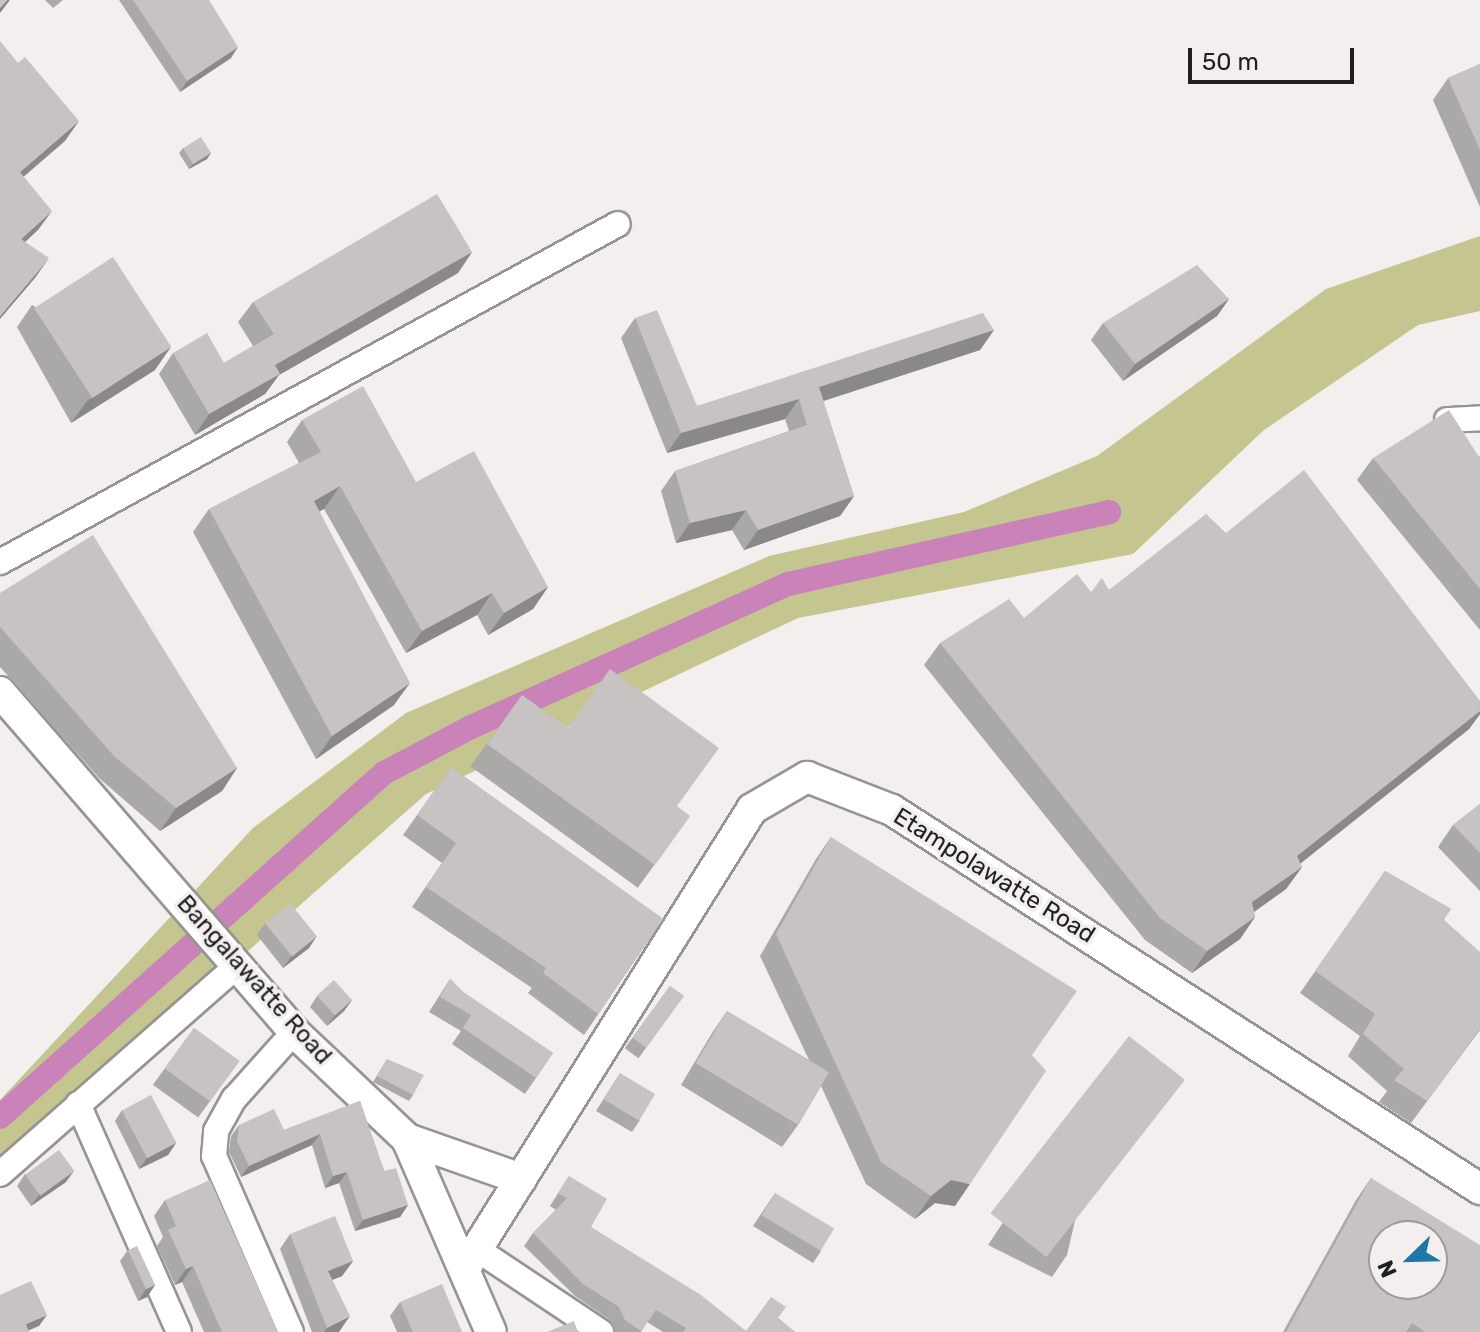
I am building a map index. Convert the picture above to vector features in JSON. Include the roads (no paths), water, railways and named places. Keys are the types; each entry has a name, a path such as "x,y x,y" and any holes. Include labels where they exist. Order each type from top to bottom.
{"street":[{"path":"0,562 618,224"},
{"path":"1447,420 1480,418"},
{"name":"Bangalawatte Road","path":"0,692 191,909 294,1032 407,1139 472,1259 491,1332"},
{"name":"Etampolawatte Road","path":"472,1259 752,809 807,777 892,810 1480,1189"},
{"path":"0,1174 238,965"},
{"path":"291,1332 214,1156 216,1131 234,1099 294,1032"},
{"path":"78,1104 179,1332"},
{"path":"407,1139 521,1179"},
{"path":"472,1259 601,1332"}],"waterway":[{"path":"0,1117 384,773 469,728 788,584 1109,512 1102,514"}]}
